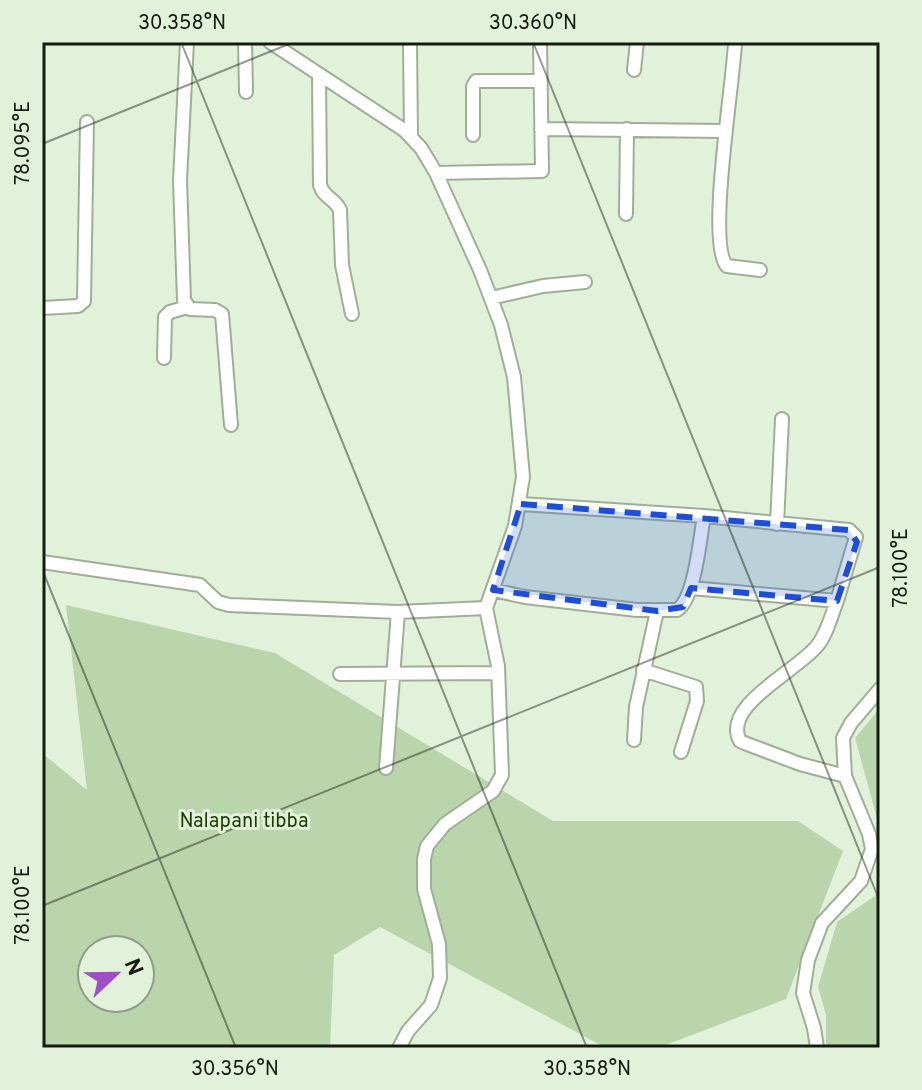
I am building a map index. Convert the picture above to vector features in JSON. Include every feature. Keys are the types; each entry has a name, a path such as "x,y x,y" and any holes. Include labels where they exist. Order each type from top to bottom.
{"street":[{"path":"187,42 180,180 181,252 187,307"},
{"path":"245,42 246,92"},
{"path":"270,42 411,135 436,173 491,298 509,351 514,377 523,451 521,504 486,608 498,673 502,775 493,791 445,824 427,846 424,889 439,944 440,978 431,1005 408,1031 399,1048"},
{"path":"410,42 411,135"},
{"path":"436,173 542,171 540,42"},
{"path":"634,70 637,42"},
{"path":"735,42 725,131 720,209 721,257 727,266 760,270"},
{"path":"319,76 320,185 323,193 340,210 342,265 352,314"},
{"path":"473,135 473,86 476,81 540,81"},
{"path":"42,308 78,306 84,301 87,122"},
{"path":"541,129 725,131"},
{"path":"626,214 627,129"},
{"path":"491,298 543,286 585,282"},
{"path":"164,358 165,317 170,312 187,307 219,311 223,317 231,425"},
{"path":"777,524 782,419"},
{"path":"521,504 704,516 849,530 855,535 857,542 818,645 800,664 749,703 739,715 736,730 740,741 747,744 817,770 845,776"},
{"path":"493,590 539,599 673,611 683,607 691,588 704,516"},
{"path":"42,562 200,585 218,602 229,605 398,612 486,608"},
{"path":"691,588 837,601"},
{"path":"634,740 636,707 657,611"},
{"path":"386,768 398,612"},
{"path":"643,670 696,687 697,701 681,752"},
{"path":"340,674 498,673"},
{"path":"817,1048 803,993 808,960 822,923 861,881 872,849 845,776 844,733 880,689"}],"highlighted area":[{"path":"521,504 849,530 857,542 837,601 691,588 683,607 657,611 493,590"}],"green space":[{"name":"Nalapani tibba","path":"66,605 275,653 553,821 798,821 843,851 786,999 658,1048 606,1048 380,927 334,955 330,1048 42,1048 42,753 87,790"},
{"path":"880,708 880,829 855,738"},
{"path":"880,888 880,1048 826,1048 826,1015 818,987 837,922 879,893"}]}
